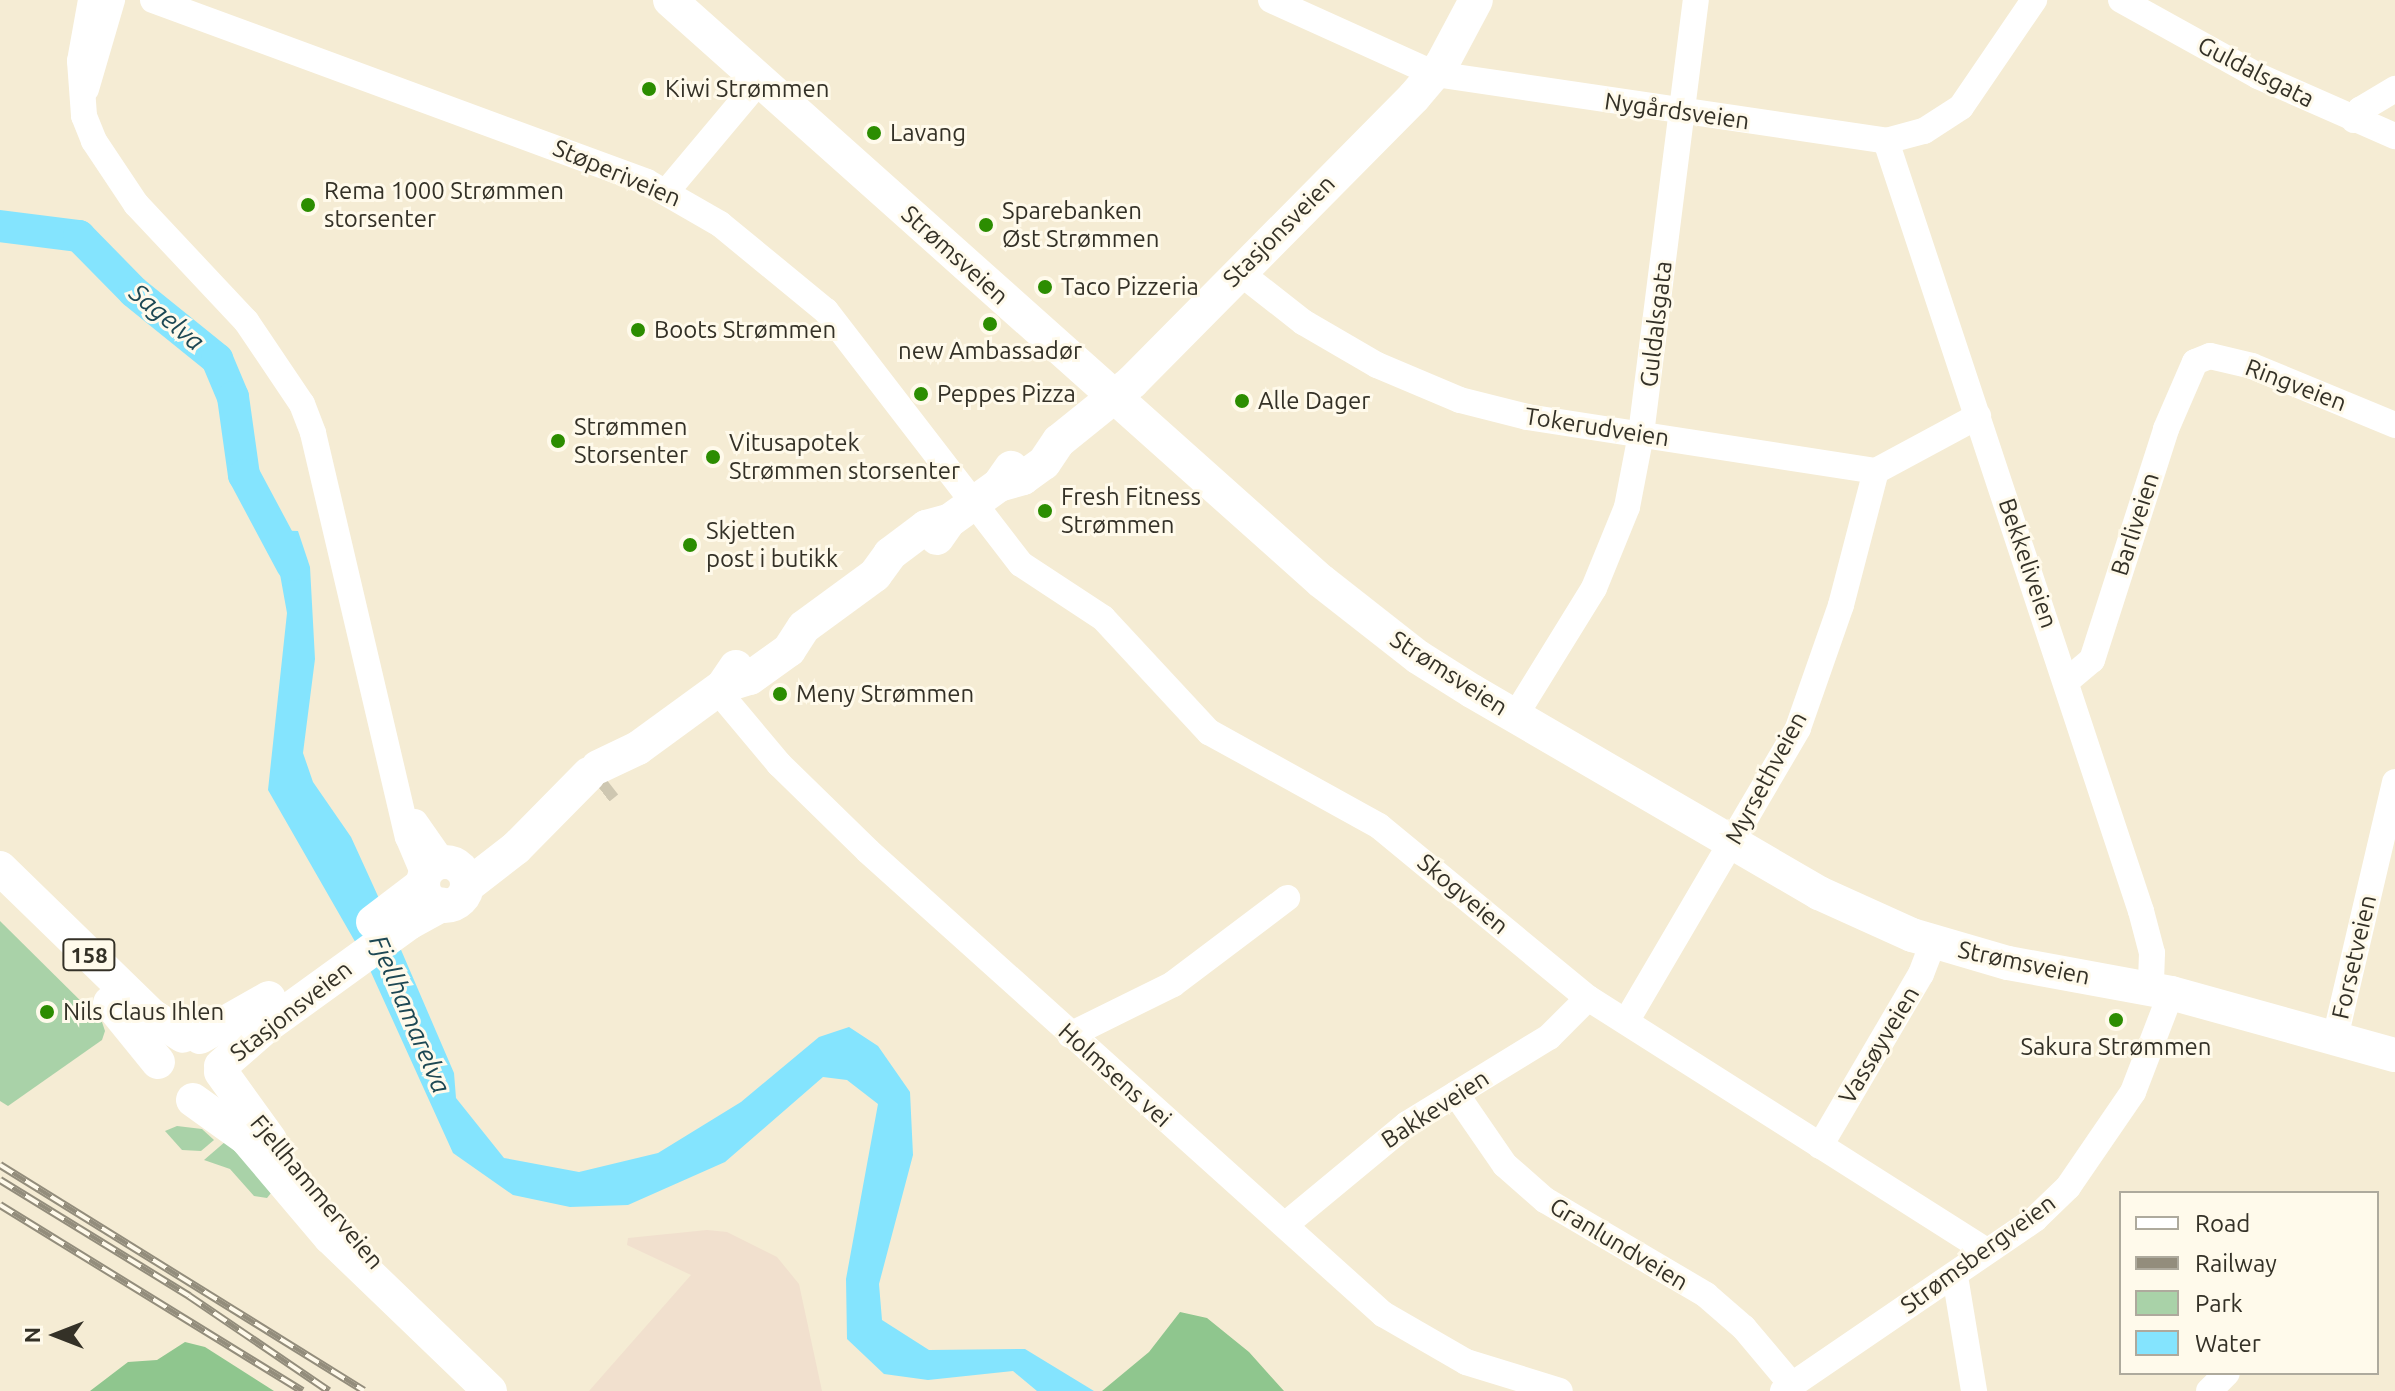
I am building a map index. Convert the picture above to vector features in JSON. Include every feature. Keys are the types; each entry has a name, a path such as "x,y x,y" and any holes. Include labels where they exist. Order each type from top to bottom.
{"main road":[{"name":"Stasjonsveien","path":"191,1037 239,1019 353,950 442,880 549,814 720,688 750,678 789,650 804,627 875,575 890,554 926,527 974,503 1013,464 1036,448 1059,441 1115,398 1435,74 1476,0"},
{"name":"Strømsveien","path":"678,2 760,80 1115,398 1358,611 1418,657 1842,905 1933,942 2023,966 2161,990 2395,1055"},
{"name":"158","path":"0,868 151,1015 215,1048 221,1069"},
{"name":"158","path":"0,892 127,1021 171,1082"},
{"name":"Stasjonsveien","path":"221,1069 353,950"},
{"path":"191,1037 166,1045 171,1082 212,1091 221,1069"},
{"name":"Fjellhammerveien","path":"221,1069 261,1129 414,1313"},
{"name":"Fjellhammerveien","path":"171,1082 246,1138 330,1237 414,1313 490,1391"}],"street":[{"path":"91,0 80,61 88,130 121,186 246,321 302,404 402,806 442,880"},
{"path":"83,96 112,0"},
{"name":"Støperiveien","path":"153,0 667,191 754,247 826,311 974,503"},
{"name":"Nygårdsveien","path":"1271,0 1435,74 1886,141 1924,131 1961,107 2034,0"},
{"name":"Guldalsgata","path":"1515,716 1608,559 1627,507 1641,434 1696,0"},
{"name":"Guldalsgata","path":"2121,0 2258,76 2395,136"},
{"path":"667,191 760,80"},
{"path":"2354,120 2360,110 2395,89"},
{"name":"Bekkeliveien","path":"1886,141 2068,680 2151,943 2161,990"},
{"name":"Tokerudveien","path":"1238,271 1303,322 1415,383 1527,417 1876,471"},
{"name":"Ringveien","path":"2195,362 2210,356 2252,366 2395,425"},
{"name":"Barliveien","path":"2068,680 2092,660 2166,429 2195,362"},
{"path":"1876,471 1978,416"},
{"name":"Myrsethveien","path":"1627,1020 1798,728 1841,605 1876,471"},
{"name":"Skogveien","path":"974,503 1021,564 1103,618 1209,732 1379,826 1588,998 1987,1251"},
{"name":"Holmsens vei","path":"720,688 779,764 868,851 1383,1314 1432,1347 1560,1391"},
{"name":"Forsetveien","path":"2335,1038 2395,782"},
{"path":"1070,1035 1173,984 1287,898"},
{"name":"Vassøyveien","path":"1820,1146 1921,974 1933,942"},
{"name":"Strømsbergveien","path":"1788,1388 2035,1219 2100,1144 2133,1092 2161,990"},
{"name":"Bakkeveien","path":"1285,1225 1407,1124 1549,1037 1588,998"},
{"name":"Granlundveien","path":"1456,1094 1505,1165 1545,1200 1706,1295 1744,1328 1788,1388"},
{"path":"1955,1276 1974,1391"},
{"path":"2209,1391 2225,1375"}],"shaded area":[{"path":"707,1230 727,1232 777,1257 799,1284 822,1391 589,1391 691,1275 627,1245 628,1238"}],"green space":[{"path":"0,921 102,1022 105,1031 102,1040 8,1106 0,1101"},
{"path":"177,1126 202,1129 214,1140 201,1151 182,1150 165,1131"},
{"path":"233,1135 271,1193 267,1198 254,1196 230,1169 204,1160"},
{"path":"1180,1312 1207,1318 1249,1352 1284,1391 1102,1391 1149,1352"},
{"path":"185,1342 205,1347 274,1391 90,1391 128,1362 157,1360"}],"water":[{"name":"Fjellhamarelva","path":"272,530 298,531 310,567 315,659 303,753 313,782 351,837 377,894 454,1073 456,1098 504,1158 579,1172 658,1153 741,1102 819,1037 849,1027 878,1046 910,1092 913,1155 879,1284 882,1320 929,1350 1025,1349 1094,1391 1037,1391 1013,1371 928,1380 884,1374 847,1339 846,1279 878,1104 847,1080 823,1077 725,1162 628,1205 570,1207 513,1195 453,1153 365,959 268,790 287,613"}],"waterway":[{"name":"Sagelva","path":"0,226 79,236 134,292 217,359 233,397 244,475 292,565"}],"tunnel":[{"path":"599,788 608,781"}],"railway":[{"path":"0,1165 364,1391"},
{"path":"0,1180 189,1296 329,1391"},
{"path":"0,1205 302,1391"}],"place":[{"name":"Kiwi Strømmen","path":"649,89"},
{"name":"Lavang","path":"874,133"},
{"name":"Rema 1000 Strømmen storsenter","path":"308,205"},
{"name":"Sparebanken Øst Strømmen","path":"986,225"},
{"name":"Taco Pizzeria","path":"1045,287"},
{"name":"new Ambassadør","path":"990,324"},
{"name":"Boots Strømmen","path":"638,330"},
{"name":"Peppes Pizza","path":"921,394"},
{"name":"Alle Dager","path":"1242,401"},
{"name":"Strømmen Storsenter","path":"558,441"},
{"name":"Vitusapotek Strømmen storsenter","path":"713,457"},
{"name":"Fresh Fitness Strømmen","path":"1045,511"},
{"name":"Skjetten post i butikk","path":"690,545"},
{"name":"Meny Strømmen","path":"780,694"},
{"name":"Nils Claus Ihlen","path":"47,1012"},
{"name":"Sakura Strømmen","path":"2116,1020"}]}
